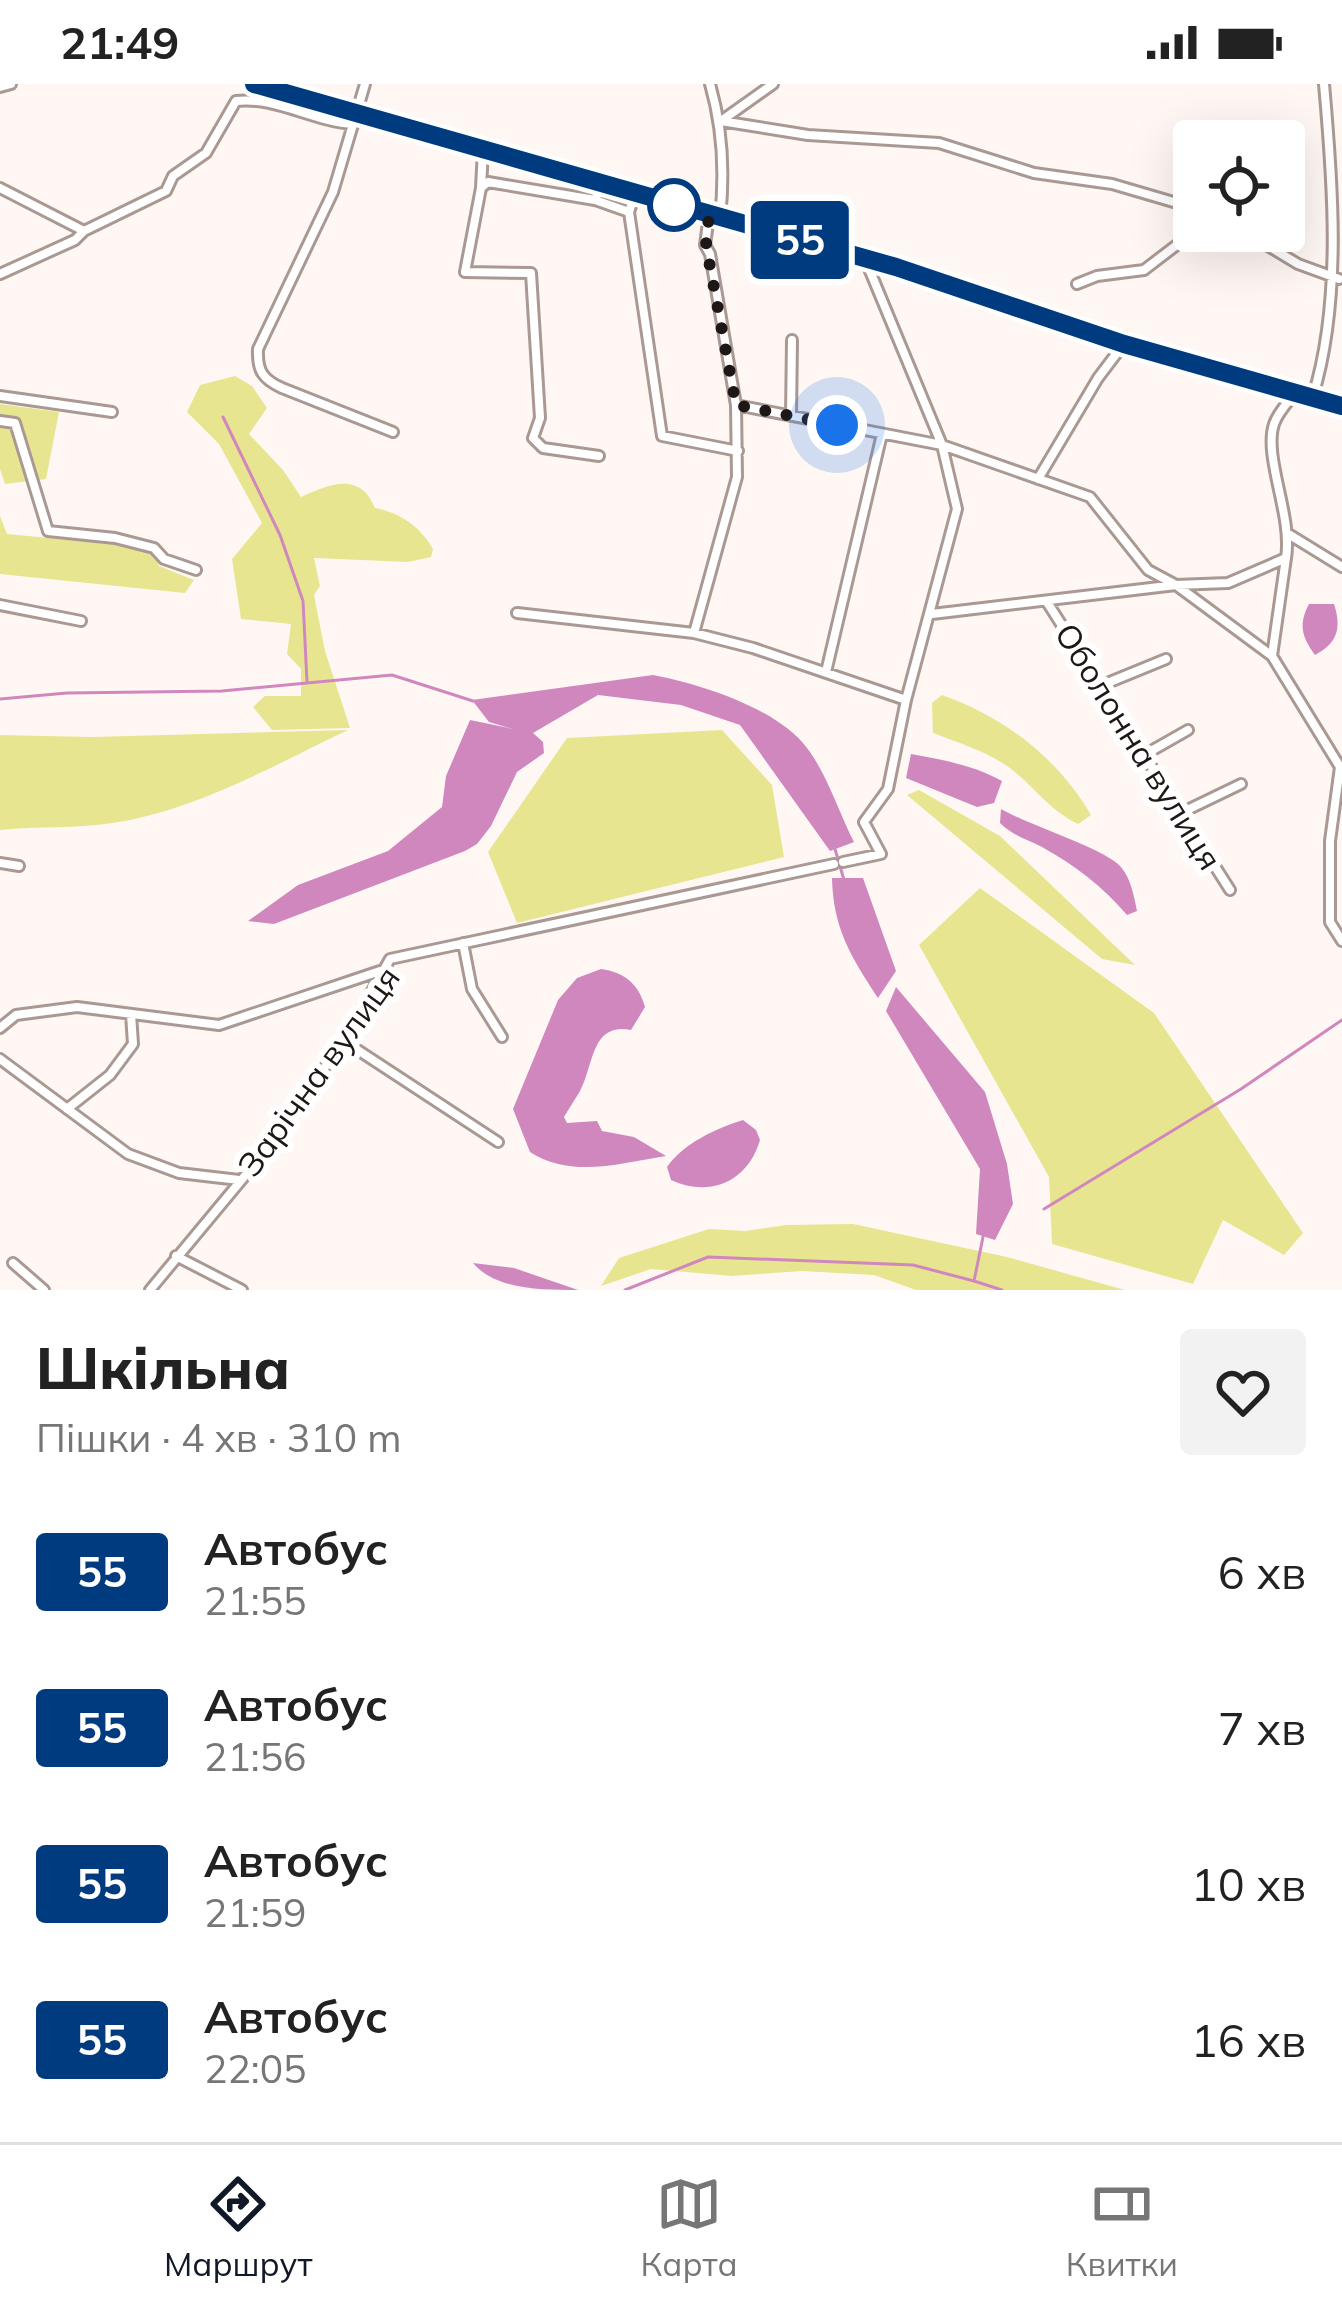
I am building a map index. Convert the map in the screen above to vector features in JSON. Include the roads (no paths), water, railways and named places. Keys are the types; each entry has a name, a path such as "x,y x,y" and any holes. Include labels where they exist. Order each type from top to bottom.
{"highway":[{"path":"254,84 356,118 864,258 1124,344 1342,406"}],"street":[{"path":"0,87 11,84"},
{"path":"364,84 333,192 258,349 257,366 265,380 393,432"},
{"path":"694,633 737,477 738,452 736,405 706,245 724,180 721,121 710,84"},
{"path":"721,121 773,84"},
{"path":"1312,397 1327,357 1339,279 1324,84"},
{"path":"0,274 166,191 172,176 206,153 236,100 253,99 329,122 356,118"},
{"path":"721,121 808,135 939,143 1034,173 1112,184 1173,202"},
{"path":"483,150 465,272 531,273 540,418 532,438 543,448 599,456"},
{"path":"481,188 488,182 595,200 629,212"},
{"path":"595,200 602,184"},
{"path":"0,188 85,231"},
{"path":"635,194 629,212 662,436 738,452"},
{"path":"1077,284 1097,276 1144,270 1173,248"},
{"path":"1278,252 1339,279"},
{"path":"517,613 694,633 906,700 957,509 942,446 864,258"},
{"path":"791,416 792,340"},
{"path":"1037,479 1124,344"},
{"path":"1272,656 1290,535 1271,441 1273,427 1295,392"},
{"path":"0,396 112,412"},
{"path":"736,405 942,446 1090,497 1148,570 1176,584 1272,656 1340,767 1330,841 1330,922 1342,941"},
{"path":"0,421 15,423 48,531 115,538 154,548 164,559 196,570"},
{"path":"826,672 882,434"},
{"path":"1290,535 1342,567"},
{"path":"932,614 1176,584 1228,584 1286,558"},
{"name":"Оболонна вулиця","path":"1047,602 1230,890"},
{"path":"0,605 81,621"},
{"path":"1100,686 1166,658"},
{"name":"Зарічна вулиця","path":"150,1290 344,1041 390,959 881,854 864,822 888,789 906,700"},
{"path":"1144,755 1187,730"},
{"path":"1183,812 1241,784"},
{"path":"0,863 19,866"},
{"path":"463,943 472,989 502,1037"},
{"path":"0,1028 16,1015 77,1007 219,1025 382,970"},
{"path":"68,1109 110,1075 133,1044 131,1014"},
{"path":"344,1041 498,1142"},
{"path":"0,1059 128,1154 179,1173 240,1180"},
{"path":"176,1256 242,1290"},
{"path":"13,1262 44,1290"}],"waterway":[{"path":"223,417 280,535 303,601 307,682"},
{"path":"0,699 222,691 392,675 473,701"},
{"path":"835,849 844,880"},
{"path":"1044,1209 1241,1089 1342,1020"},
{"path":"983,1237 974,1281 1002,1290"},
{"path":"625,1290 708,1257 913,1265 974,1281"}]}
